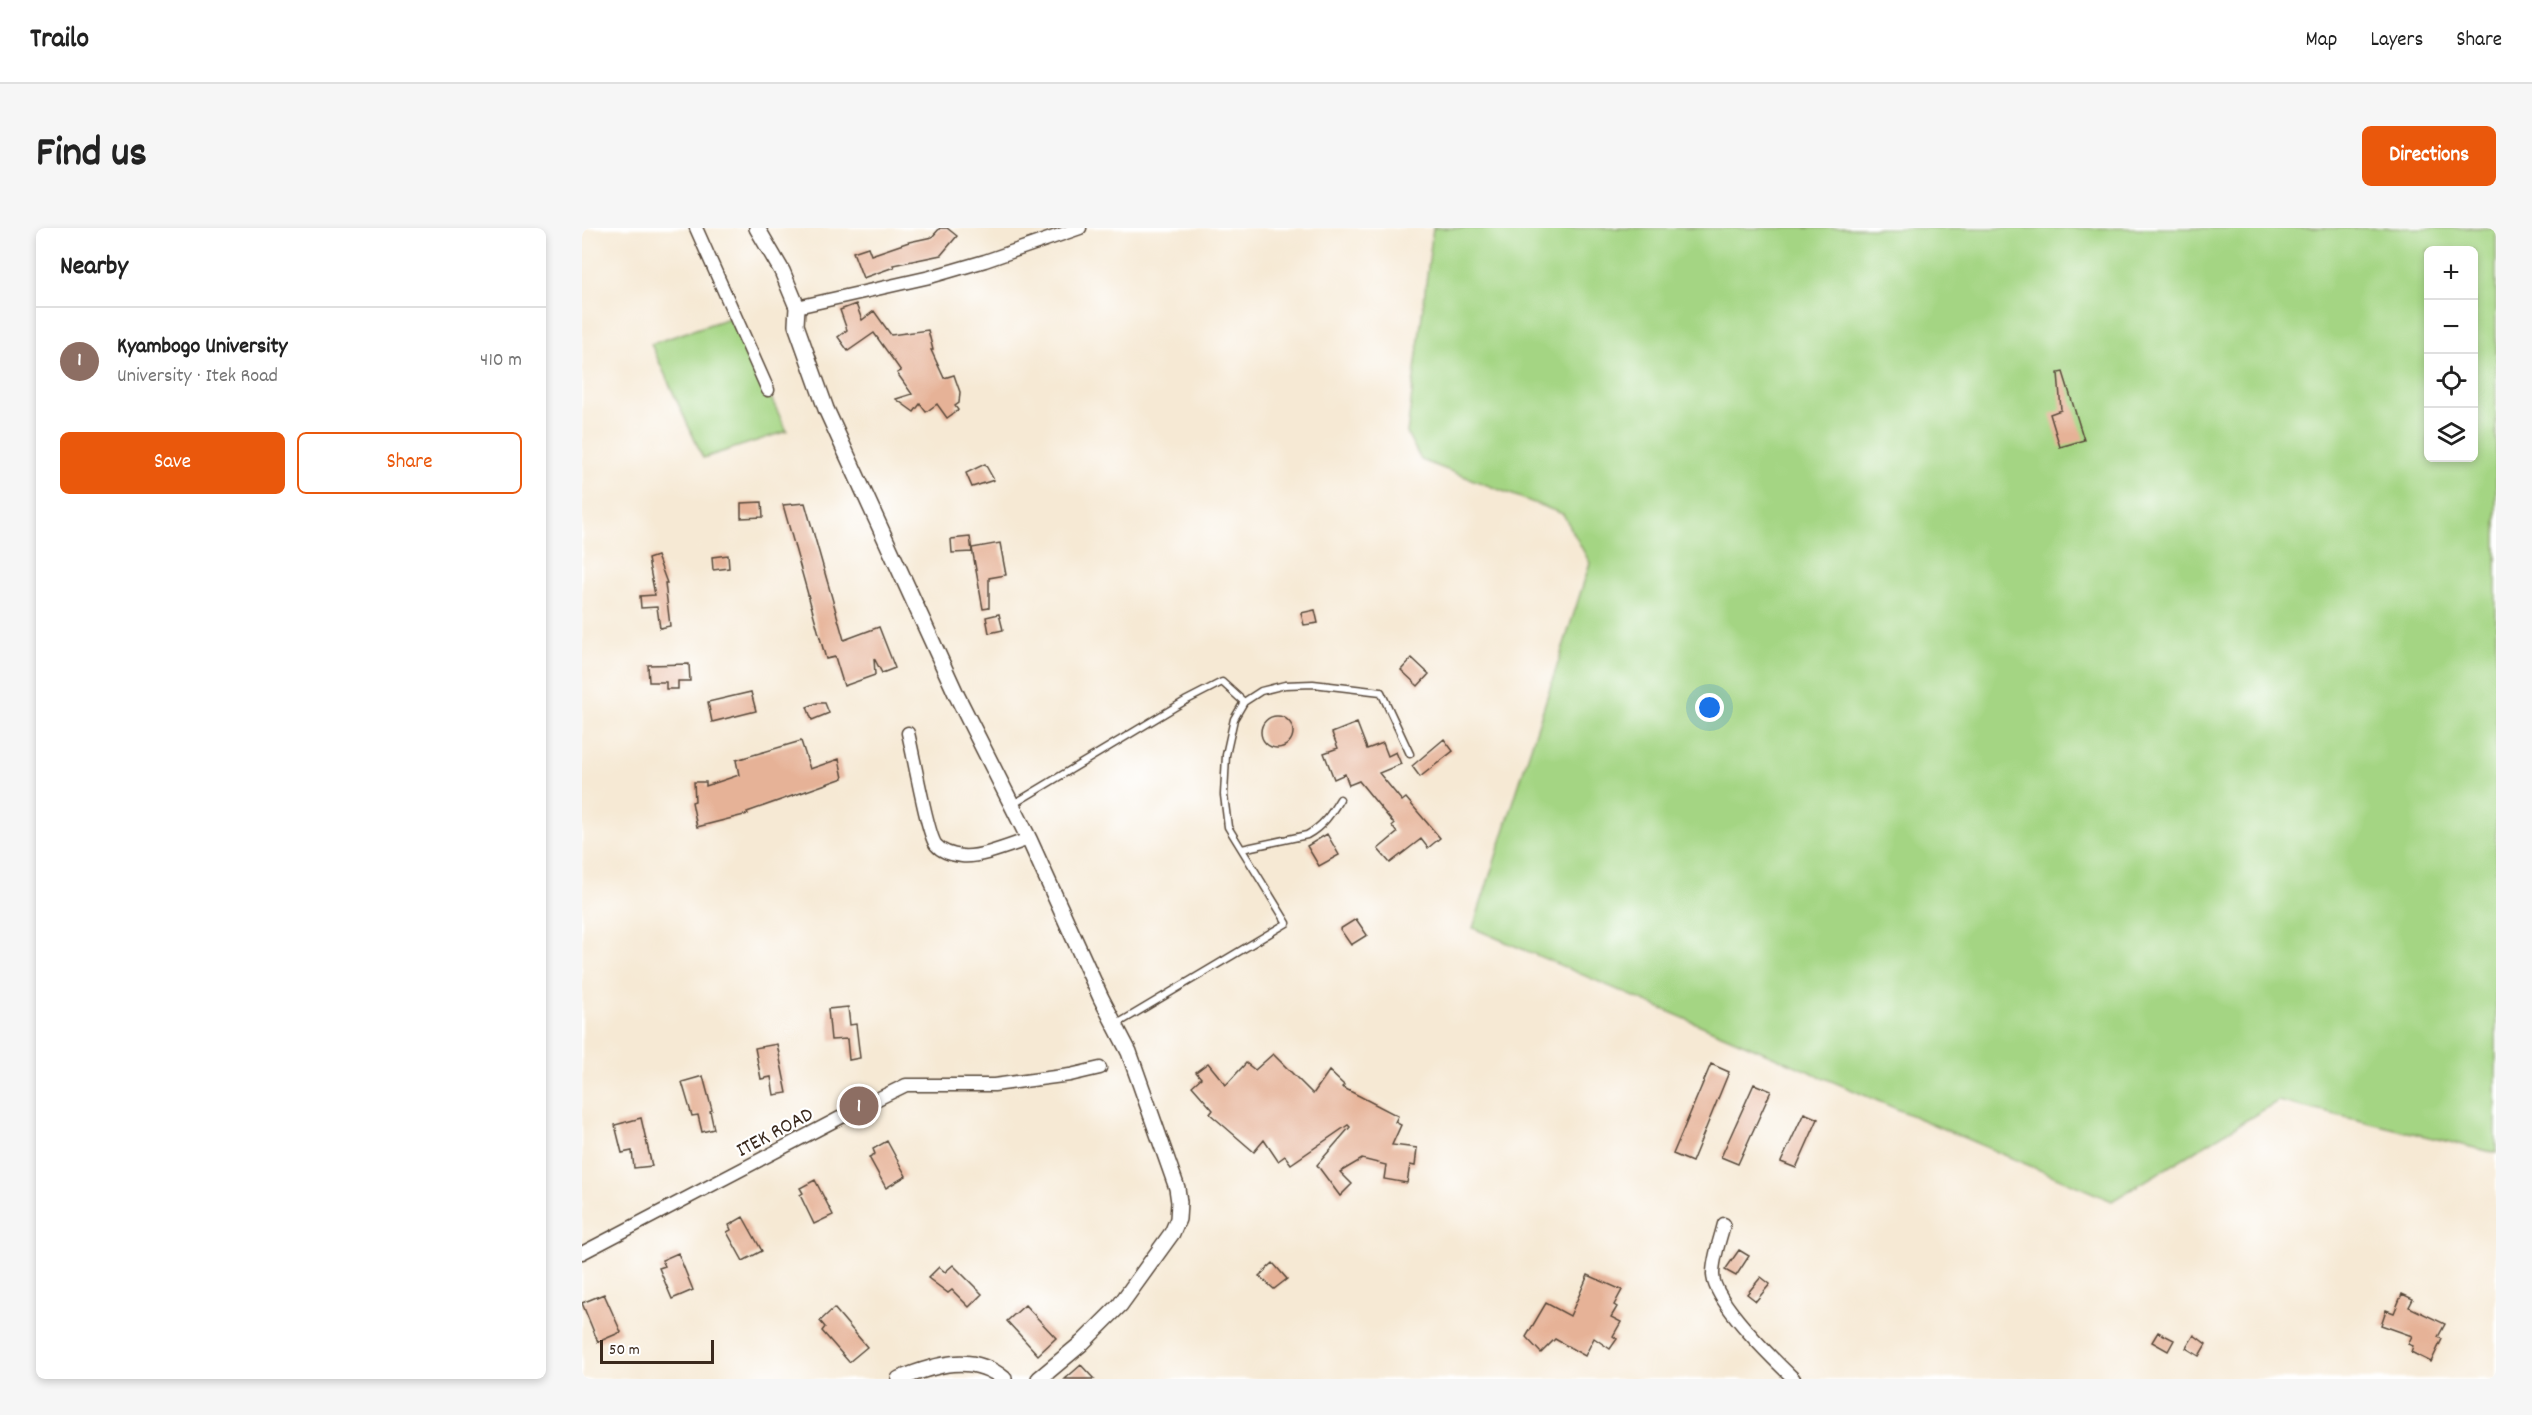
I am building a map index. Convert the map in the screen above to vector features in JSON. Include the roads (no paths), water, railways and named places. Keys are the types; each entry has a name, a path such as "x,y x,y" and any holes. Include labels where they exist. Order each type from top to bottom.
{"street":[{"path":"696,228 768,390"},
{"path":"758,228 782,271 797,307 796,326 826,409 957,696 1029,838 1101,998 1129,1052 1177,1188 1178,1219 1172,1233 1120,1305 1082,1343 1039,1379"},
{"path":"797,307 930,277 985,261 1080,228"},
{"path":"908,733 936,845 946,852 963,856 988,852 1029,838"},
{"name":"ITEK ROAD","path":"582,1253 906,1085 994,1085 1070,1075 1100,1068"},
{"path":"1724,1224 1712,1276 1716,1287 1741,1324 1794,1379"},
{"path":"900,1379 932,1366 954,1362 976,1365 1004,1379"}],"lane":[{"path":"1011,805 1185,701 1222,682 1244,702"},
{"path":"1116,1024 1287,923 1228,827 1224,795 1226,755 1234,718 1244,702 1261,691 1285,685 1313,684 1381,692 1410,754"},
{"path":"1242,849 1307,835 1317,830 1329,818 1340,800"}],"place":[{"name":"Kyambogo University","path":"859,1106"}]}
